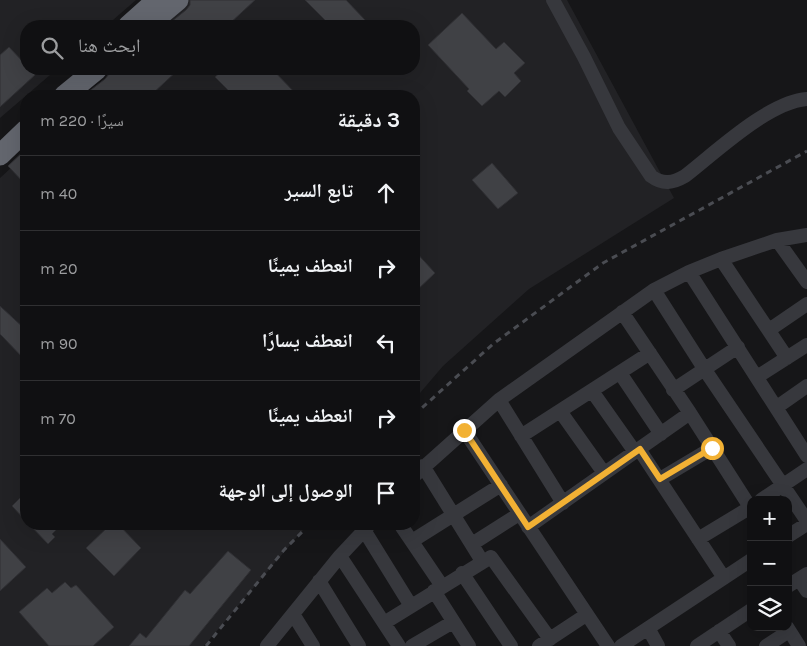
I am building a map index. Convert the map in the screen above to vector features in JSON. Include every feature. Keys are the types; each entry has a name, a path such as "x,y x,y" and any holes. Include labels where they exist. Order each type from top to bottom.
{"highway":[{"path":"135,20 157,0"},
{"path":"154,20 178,0"},
{"path":"56,90 73,75"},
{"path":"71,90 90,75"},
{"path":"0,140 20,122"},
{"path":"0,155 20,136"}],"street":[{"path":"553,0 619,128 651,176 656,180 674,182 685,176 771,110 793,101 807,99"},
{"path":"420,469 499,400 654,290 721,259 777,240 807,236"},
{"path":"777,240 807,282"},
{"path":"721,259 787,358"},
{"path":"690,272 807,456"},
{"path":"654,290 807,523 792,533"},
{"path":"769,330 807,304"},
{"path":"622,312 747,502"},
{"path":"758,377 807,345"},
{"path":"673,390 738,347"},
{"path":"521,436 650,353"},
{"path":"620,373 661,434"},
{"path":"777,407 807,386"},
{"path":"592,391 660,479 724,578"},
{"path":"499,400 563,503"},
{"path":"560,411 604,474"},
{"path":"528,527 690,413"},
{"path":"464,430 608,646"},
{"path":"660,479 712,448"},
{"path":"767,496 807,469"},
{"path":"420,473 454,515 482,561"},
{"path":"412,542 501,484"},
{"path":"698,538 747,509"},
{"path":"472,544 519,514"},
{"path":"267,646 318,581 364,530"},
{"path":"369,530 411,606"},
{"path":"404,530 438,589 453,622 469,646"},
{"path":"340,556 399,646"},
{"path":"384,623 462,573 491,557 544,642 586,615"},
{"path":"621,646 747,563"},
{"path":"462,573 511,646"},
{"path":"798,579 807,592"},
{"path":"318,581 359,646"},
{"path":"697,646 747,613"},
{"path":"293,614 313,646"},
{"path":"412,646 453,622"},
{"path":"648,628 658,646"},
{"path":"719,631 729,646"},
{"path":"766,646 785,631"},
{"path":"789,631 799,646"}],"shaded area":[{"path":"0,0 136,0 113,20 20,20 20,75 50,75 33,90 20,90 20,101 0,118"},
{"path":"189,0 567,0 674,198 529,289 443,366 420,393 420,90 93,90 110,75 420,75 420,20 168,20"},
{"path":"20,160 20,530 303,530 204,646 0,646 0,178"}],"building":[{"path":"190,0 255,0 233,20 174,20 190,5"},
{"path":"305,0 346,0 365,20 325,20"},
{"path":"462,13 496,49 504,42 525,63 514,73 521,81 505,97 499,91 482,106 467,91 469,89 428,45"},
{"path":"9,47 20,59 20,75 35,75 0,107 0,55"},
{"path":"108,75 173,75 156,90 91,90"},
{"path":"217,75 278,75 292,90 228,90 215,77"},
{"path":"20,155 20,179 8,166"},
{"path":"492,163 518,193 498,209 472,180"},
{"path":"420,257 435,273 420,287"},
{"path":"0,306 20,324 20,355 0,334"},
{"path":"20,498 20,515 12,506"},
{"path":"35,530 56,530 52,534 55,537 48,544"},
{"path":"105,530 124,530 141,548 114,576 86,548"},
{"path":"0,539 26,567 0,591"},
{"path":"228,551 251,570 189,646 129,646 140,633 146,638 185,590 190,594"},
{"path":"65,582 71,588 76,585 114,627 93,646 49,646 19,612 47,588 52,593"}],"railway":[{"path":"420,410 493,344 603,263 807,151"},
{"path":"206,646 284,550 304,530"}],"route":[{"path":"464,430 528,527 640,449 660,479 712,448"}]}
